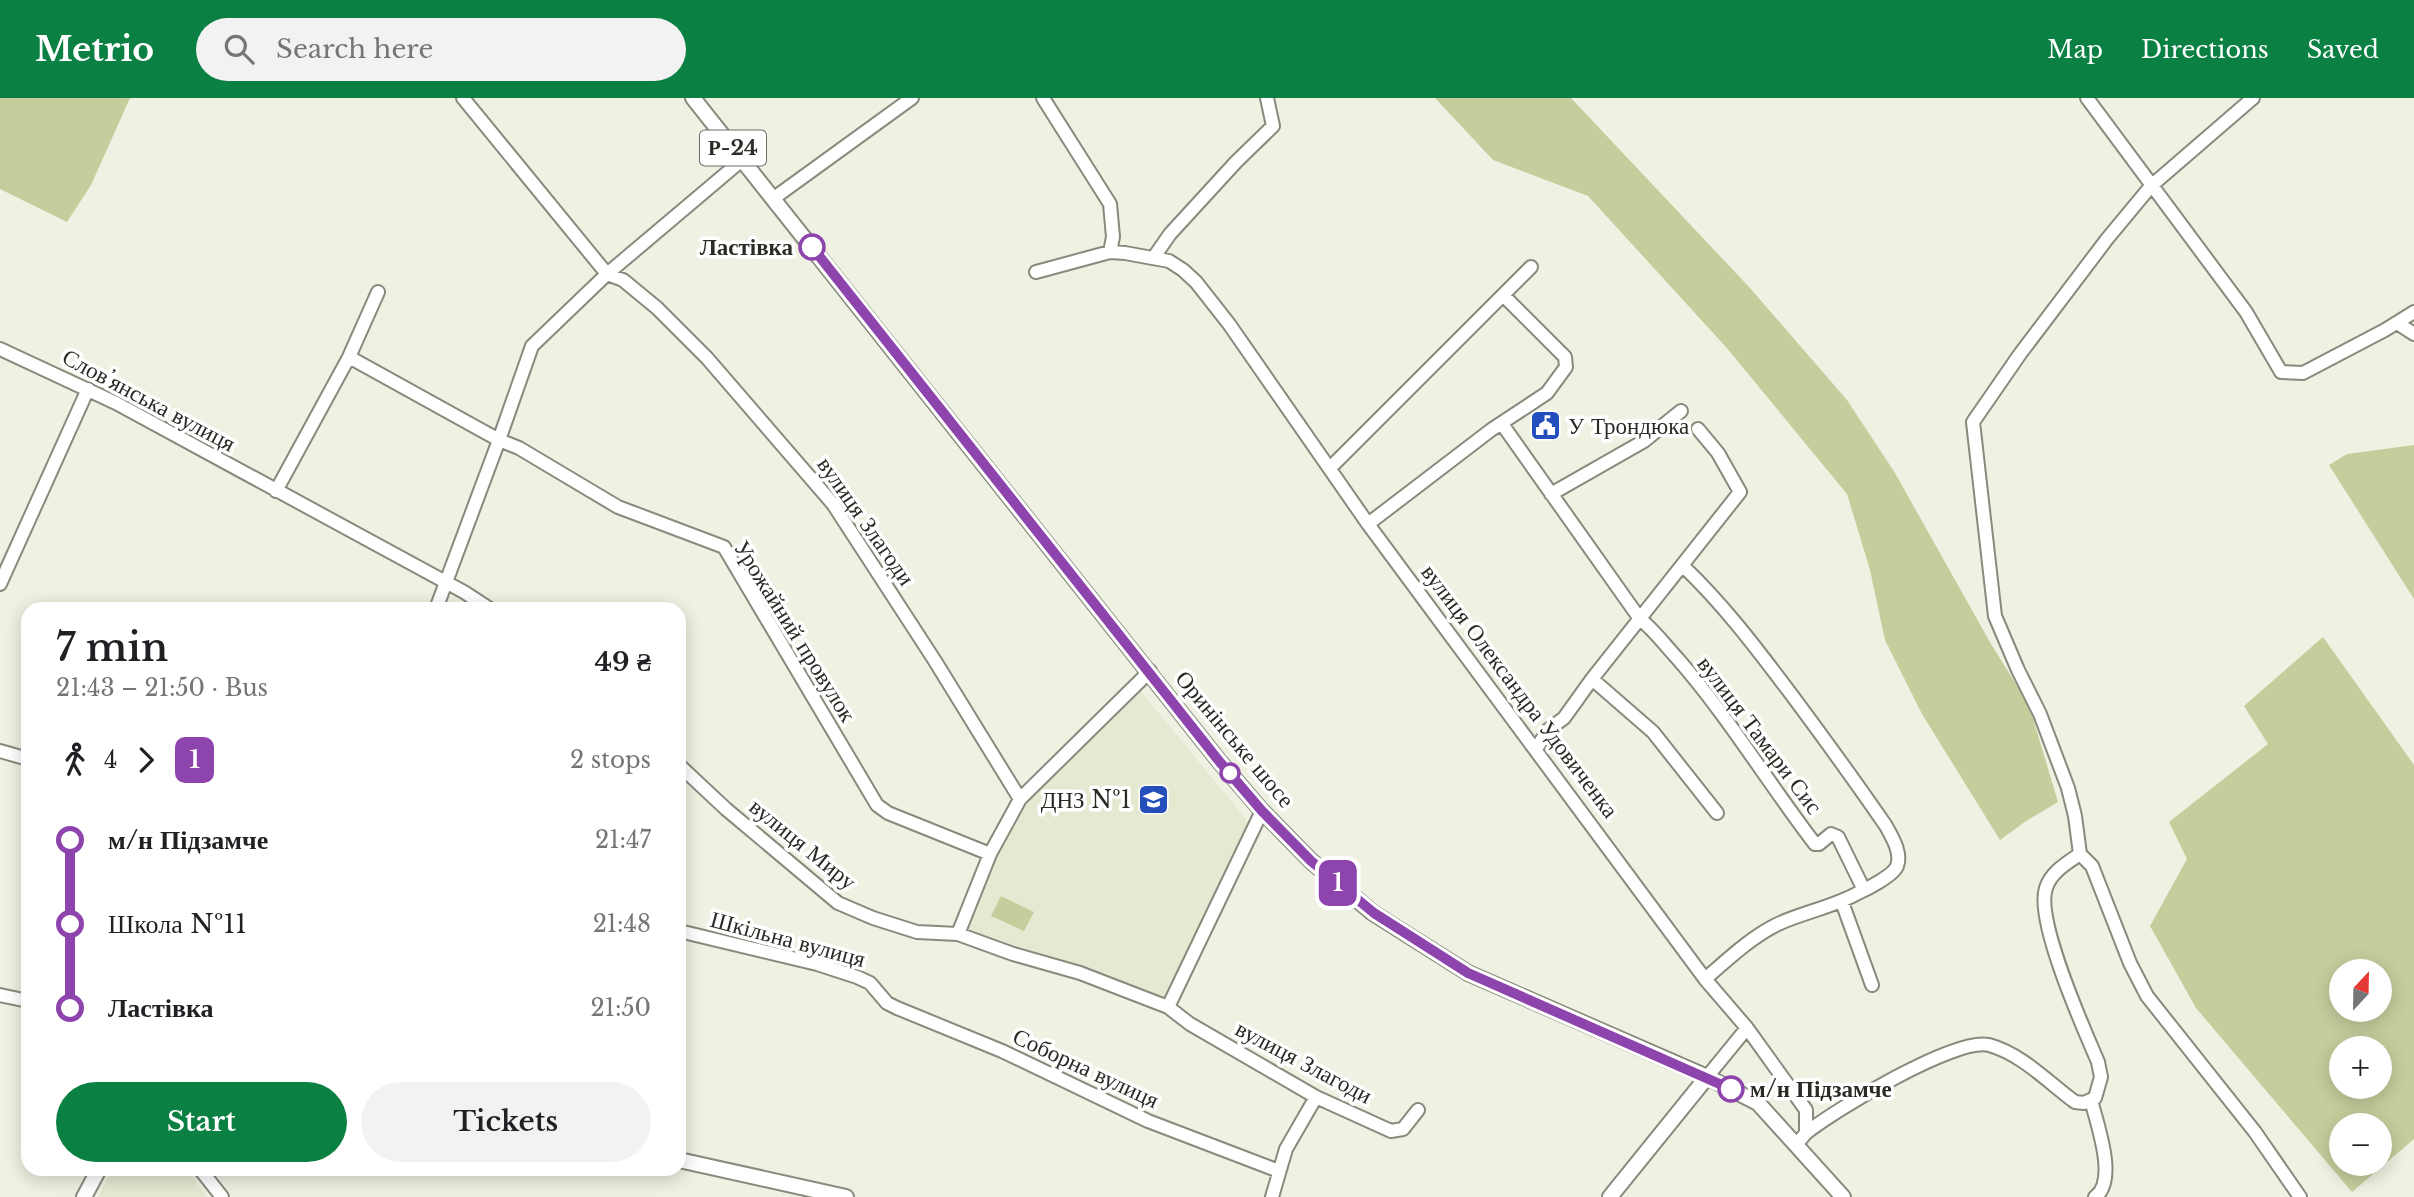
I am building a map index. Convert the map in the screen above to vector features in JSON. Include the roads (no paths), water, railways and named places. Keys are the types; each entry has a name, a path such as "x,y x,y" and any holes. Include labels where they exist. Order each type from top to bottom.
{"main road":[{"name":"Р-24","path":"693,98 774,198"},
{"name":"Оринінське шосе","path":"774,198 861,312 1150,671 1219,761 1262,811 1311,861 1374,913 1468,973 1707,1077 1758,1103 1801,1139"},
{"path":"1610,1197 1707,1077"},
{"name":"Р-24","path":"1801,1139 1843,1197"},
{"path":"686,1162 846,1197"},
{"path":"84,1197 95,1176"}],"street":[{"path":"463,98 607,274"},
{"path":"774,198 912,98"},
{"path":"1043,98 1110,204 1114,237 1110,252"},
{"path":"1154,257 1170,234 1236,162 1269,133 1273,126 1267,98"},
{"path":"2087,98 2246,312 2281,372 2303,373 2414,312"},
{"path":"2253,98 2151,186 2107,239 2020,354 1973,422 1995,616 2040,714 2068,788 2080,854 2092,866 2130,963 2147,996 2255,1132 2300,1197"},
{"path":"438,602 532,346 607,274 742,160"},
{"name":"вулиця Олександра Удовиченка","path":"1036,272 1110,252 1169,261 1196,282 1229,324 1368,524 1705,979 1747,1028 1806,1110 1801,1139"},
{"path":"1330,468 1531,267"},
{"name":"вулиця Злагоди","path":"607,274 623,280 707,358 833,504 1020,799"},
{"path":"276,491 349,357 378,292"},
{"path":"1368,524 1547,393 1567,364 1565,358 1503,295"},
{"path":"2397,323 2414,334"},
{"name":"Словʼянська вулиця","path":"0,349 88,388 444,582"},
{"path":"349,357 499,440"},
{"path":"0,584 88,388"},
{"path":"1551,494 1644,440 1681,411"},
{"path":"1502,424 1640,619"},
{"path":"1536,749 1548,730 1564,718 1740,492 1718,453 1698,429"},
{"name":"Урожайний провулок","path":"499,440 519,448 618,507 724,547 877,805 888,813 990,854"},
{"path":"1683,566 1711,593 1753,642 1854,779 1894,842 1898,860 1896,868 1842,902 1775,926 1733,955 1705,979"},
{"path":"444,582 479,602"},
{"name":"вулиця Тамари Сис","path":"1640,619 1710,698 1784,805 1815,844 1819,844 1831,834 1838,837 1864,890"},
{"path":"958,934 990,854 1020,799 1150,671"},
{"path":"1592,679 1653,732 1717,813"},
{"path":"0,751 21,757"},
{"name":"вулиця Миру","path":"686,772 726,809 838,903 917,932 958,934"},
{"path":"1168,1007 1262,811"},
{"path":"1801,1139 1888,1081 1976,1044 1997,1048 2019,1060 2075,1102 2091,1100 2098,1093 2101,1077 2098,1062 2061,965 2044,910 2047,885 2058,870 2080,854"},
{"path":"1842,902 1872,985"},
{"name":"Шкільна вулиця","path":"686,933 857,976 870,983 880,996"},
{"name":"вулиця Злагоди","path":"958,934 1025,958 1080,973 1168,1007 1190,1024 1315,1097 1395,1132 1403,1129 1418,1110"},
{"path":"0,995 21,1000"},
{"name":"Соборна вулиця","path":"880,996 897,1008 1002,1051 1148,1121 1279,1171"},
{"path":"1707,1077 1747,1028"},
{"path":"1272,1197 1286,1149 1315,1097"},
{"path":"2091,1100 2106,1166 2105,1187 2095,1197"},
{"path":"206,1176 222,1197"}],"place":[{"name":"Ластівка","path":"812,247"},
{"name":"У Трондюка","path":"1545,426"},
{"name":"ДНЗ №1","path":"1154,800"},
{"name":"м/н Підзамче","path":"1731,1089"}]}
